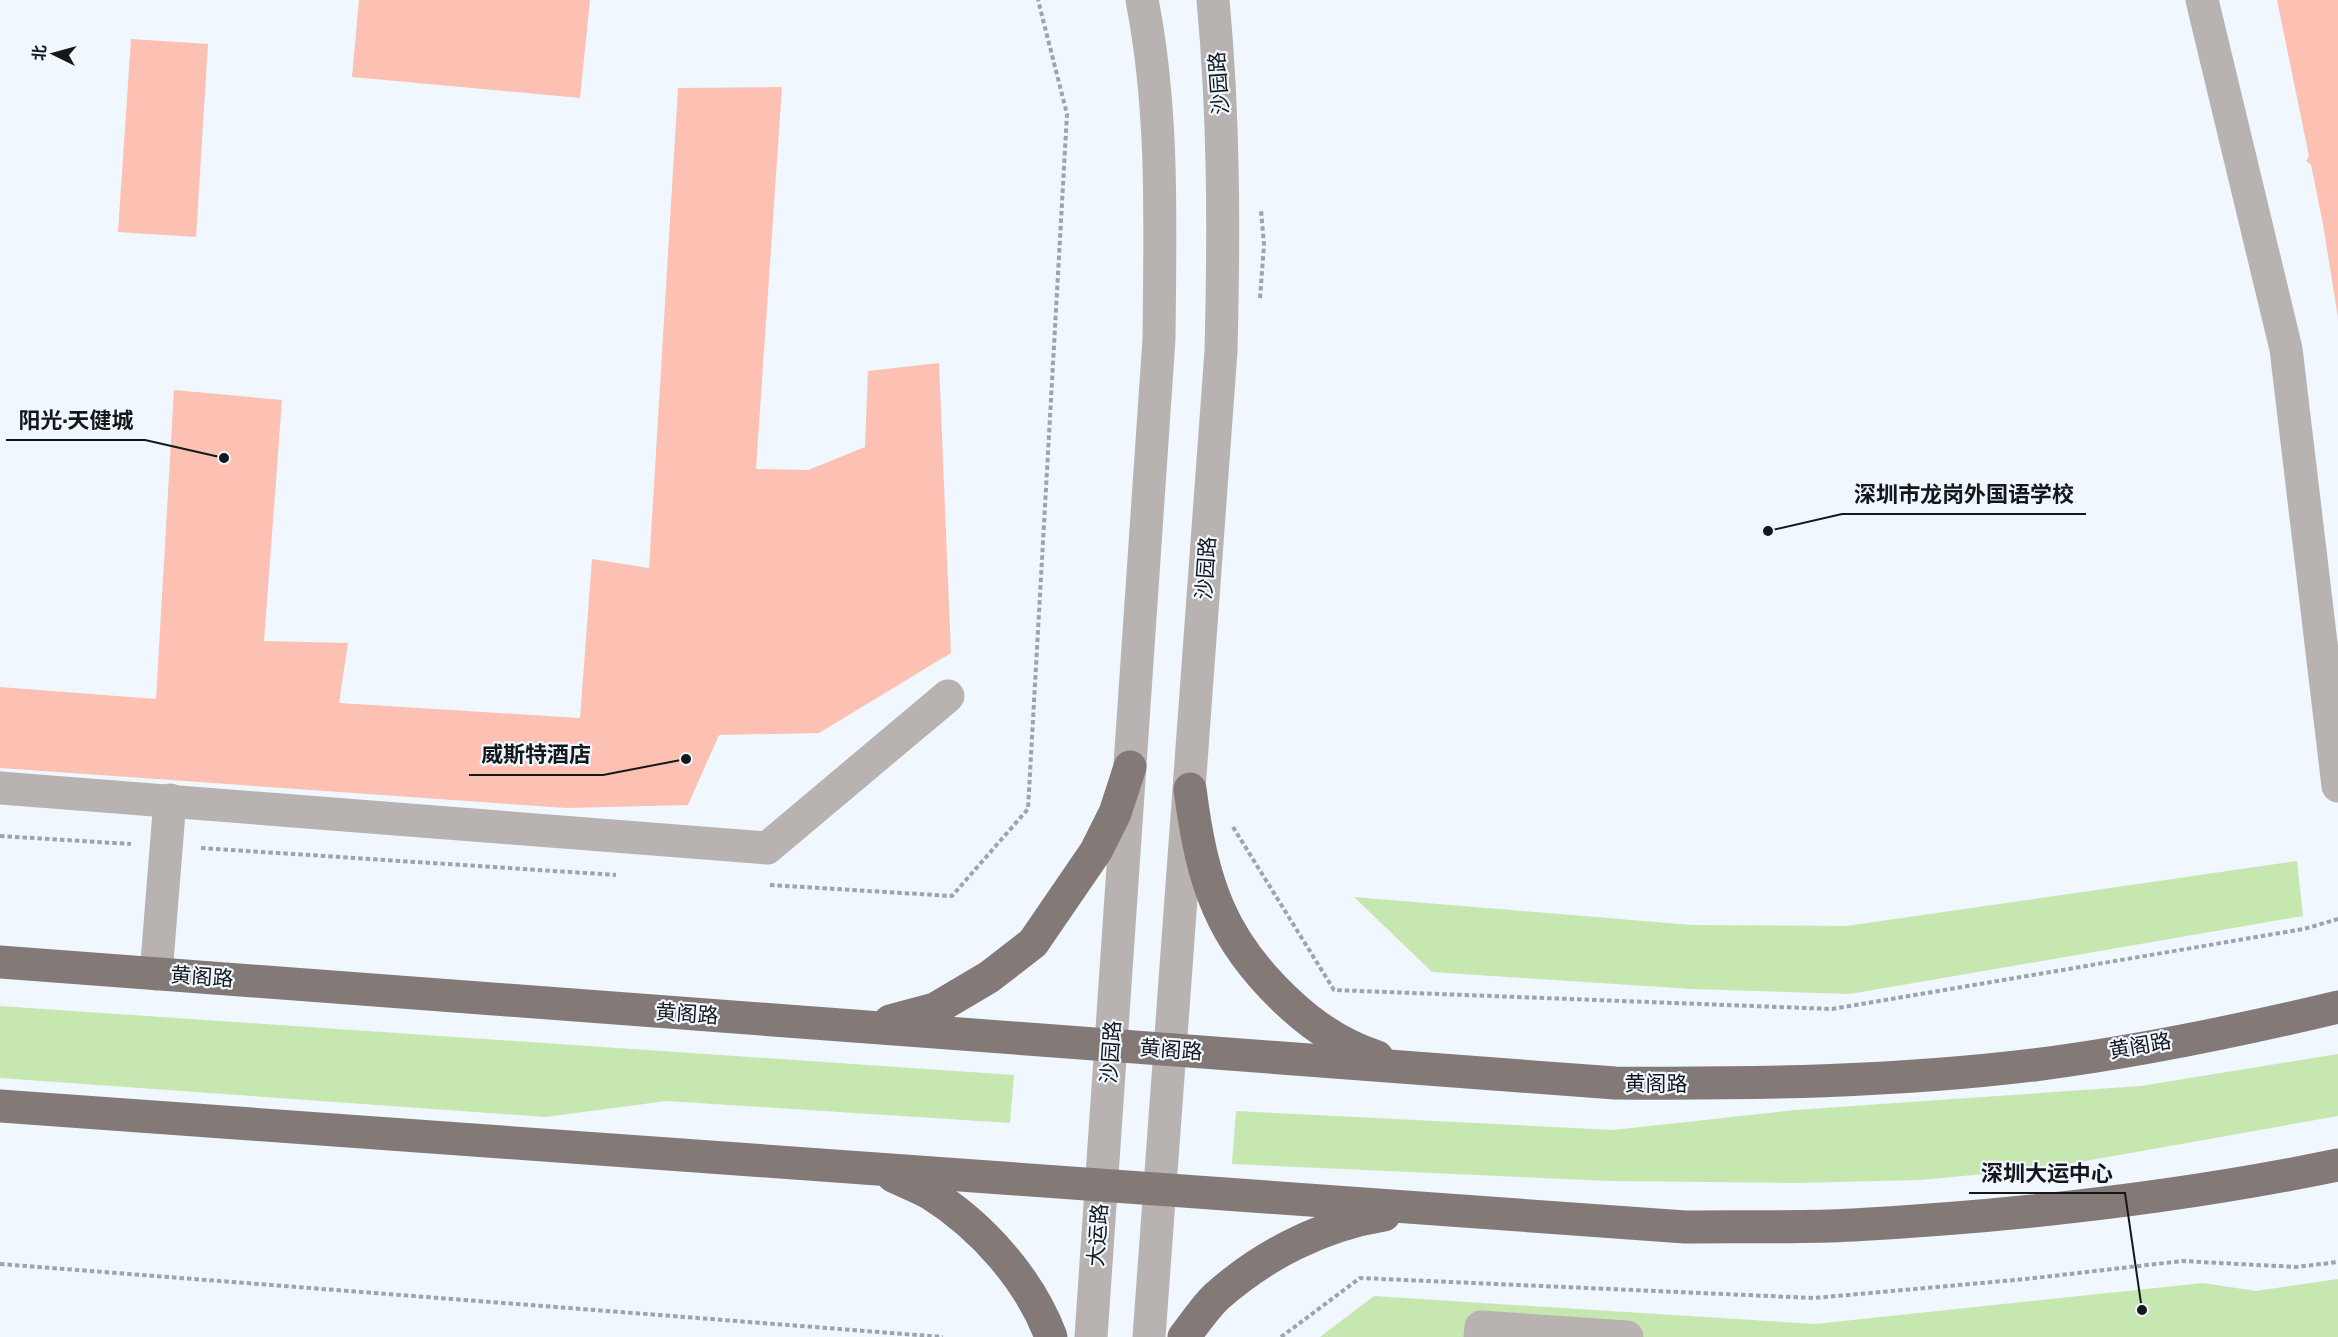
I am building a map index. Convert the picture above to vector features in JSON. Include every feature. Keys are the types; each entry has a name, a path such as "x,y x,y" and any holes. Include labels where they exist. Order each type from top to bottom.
{"main road":[{"path":"870,1027 935,1009 989,977 1033,943 1096,852 1116,813 1130,767"},
{"path":"1190,789 1197,847 1213,897 1236,946 1270,986 1312,1023 1352,1049 1407,1067"},
{"name":"黄阁路","path":"0,962 1616,1083 1750,1084 1896,1077 2034,1065 2278,1021 2338,1007"},
{"path":"0,1106 1685,1227 1851,1225 2026,1213 2238,1185 2338,1165"},
{"path":"878,1169 930,1193 973,1224 1009,1266 1044,1319 1051,1337"},
{"path":"1184,1337 1215,1298 1261,1262 1304,1238 1360,1219 1424,1208"}],"street":[{"name":"沙园路","path":"1105,1133 1159,339 1160,214 1156,133 1142,0"},
{"name":"沙园路","path":"1160,1189 1221,351 1224,220 1221,89 1213,0"},
{"path":"2202,0 2286,349 2338,786"},
{"path":"0,788 767,848 948,696"},
{"path":"156,974 170,800"},
{"name":"大运路","path":"1091,1337 1105,1133"},
{"path":"1149,1337 1160,1189"},
{"path":"1480,1337 1480,1327 1627,1337"}],"path":[{"path":"761,884 952,896 1028,809 1067,114 1038,0"},
{"path":"1260,199 1264,245 1260,304"},
{"path":"1230,821 1334,990 1832,1009 2304,929 2338,919"},
{"path":"0,836 619,875"},
{"path":"1281,1337 1360,1278 1814,1298 2014,1280 2182,1260 2296,1267 2338,1262"},
{"path":"0,1264 943,1337"}],"green space":[{"path":"2297,861 2303,916 1850,994 1692,989 1432,972 1354,897 1692,925 1846,926"},
{"path":"0,1006 1014,1075 1010,1123 667,1101 545,1117 0,1078"},
{"path":"2338,1054 2338,1116 2046,1168 1921,1180 1795,1183 1609,1181 1232,1164 1236,1111 1613,1130 1795,1110 2141,1086"},
{"path":"2338,1279 2338,1337 1320,1337 1374,1296 1815,1324 2203,1283 2256,1291"}],"building":[{"path":"359,0 590,0 580,98 352,77"},
{"path":"2277,0 2338,0 2338,318 2323,224 2311,165 2306,161 2309,156"},
{"path":"131,39 208,44 196,237 118,232"},
{"path":"782,87 756,469 808,470 865,447 868,371 939,363 951,653 819,733 719,735 688,805 566,808 0,768 0,687 156,699 174,390 282,400 264,641 348,643 339,703 580,718 592,559 649,568 678,88"}],"place":[{"name":"阳光·天健城","path":"224,458"},
{"name":"深圳市龙岗外国语学校","path":"1768,531"},
{"name":"威斯特酒店","path":"686,759"},
{"name":"深圳大运中心","path":"2142,1310"}]}
